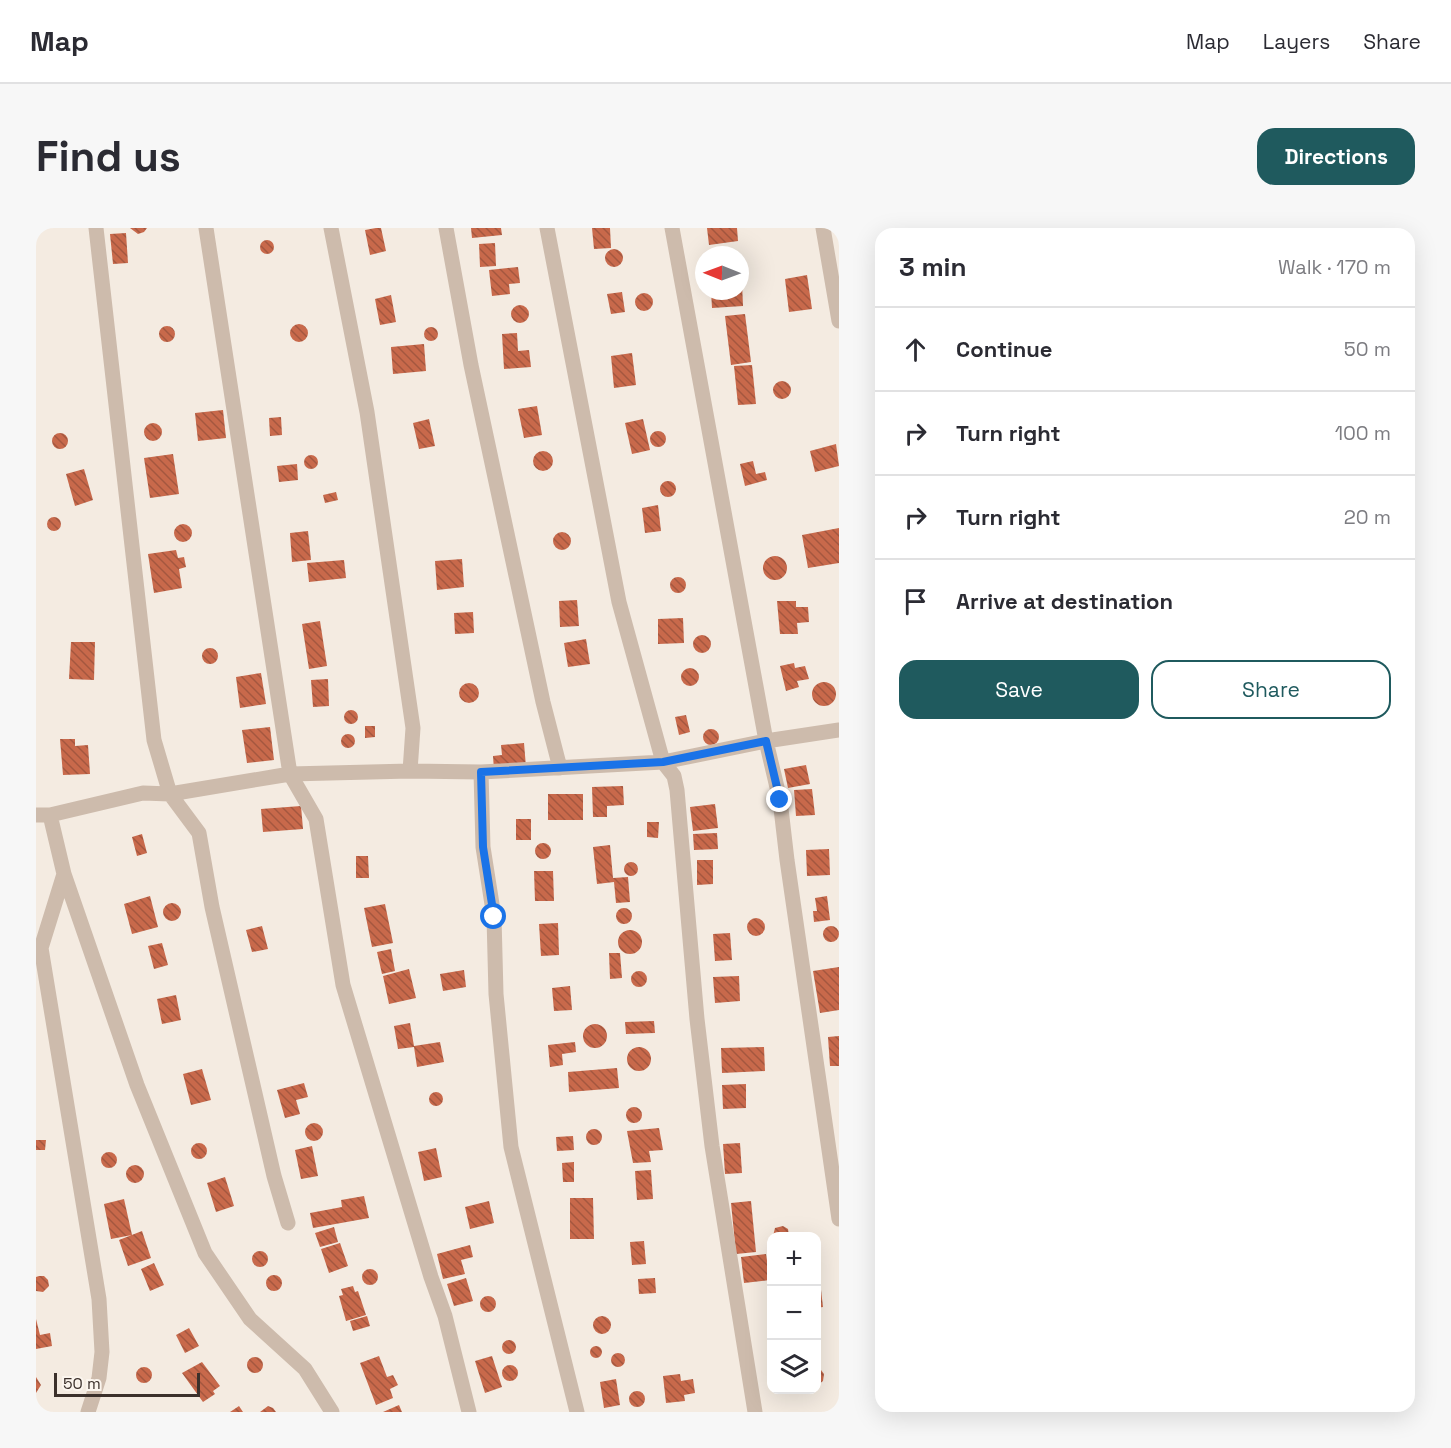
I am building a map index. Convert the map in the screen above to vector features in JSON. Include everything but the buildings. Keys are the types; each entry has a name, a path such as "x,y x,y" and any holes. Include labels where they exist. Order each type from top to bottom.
{"street":[{"path":"96,228 154,740 171,794 199,833 212,907 274,1176 288,1223"},
{"path":"206,228 290,774 316,819 344,985 430,1277 446,1316 470,1412"},
{"path":"331,228 367,412 413,728 410,771"},
{"path":"446,228 473,377 540,690 560,768"},
{"path":"547,228 619,602 663,762 674,776 677,790 697,1019 712,1146 755,1412"},
{"path":"672,228 766,741 780,800 786,860 839,1219"},
{"path":"823,228 839,321"},
{"path":"332,1412 305,1369 250,1318 205,1253 137,1085 43,815 143,794 171,794 290,774 481,772 663,762 766,741 839,730"},
{"path":"481,772 483,847 494,917 496,994 511,1147 577,1412"},
{"path":"64,874 39,951 99,1299 102,1352 99,1378 88,1412"}],"route":[{"path":"494,917 483,847 481,772 663,762 766,741 780,800"}]}
